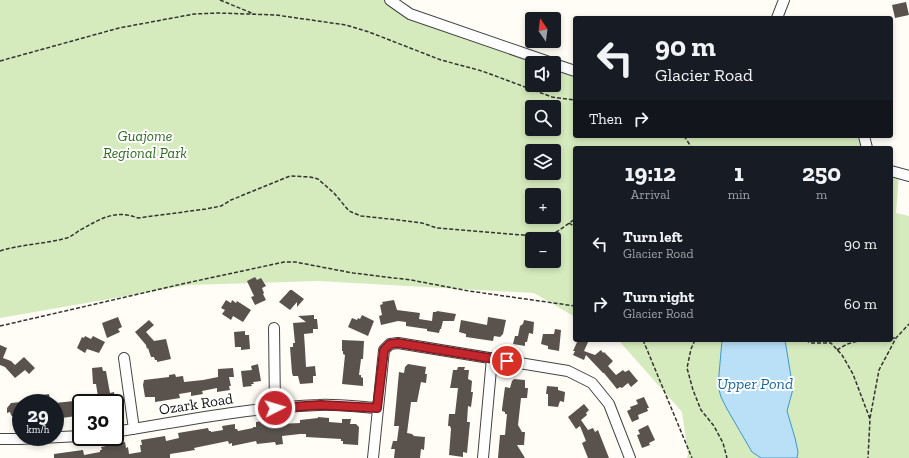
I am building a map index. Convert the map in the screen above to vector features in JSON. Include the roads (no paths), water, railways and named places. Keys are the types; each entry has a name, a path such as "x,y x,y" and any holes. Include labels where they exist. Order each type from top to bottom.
{"street":[{"path":"390,0 410,14 533,56"},
{"path":"778,16 784,0"},
{"path":"561,66 573,70"},
{"path":"893,171 909,176"},
{"path":"274,328 275,408"},
{"path":"373,458 384,350 390,344 398,343 568,371 592,383 609,404 630,458"},
{"path":"124,358 134,429"},
{"path":"484,458 492,358"},
{"name":"Ozark Road","path":"124,431 275,408 321,405 377,408"},
{"path":"0,439 72,436"}],"water":[{"name":"Upper Pond","path":"722,342 785,342 793,389 787,411 798,452 797,458 761,458 752,452 727,409 721,397 718,386"}],"park label":[{"name":"Guajome Regional Park","path":"145,144"}]}
